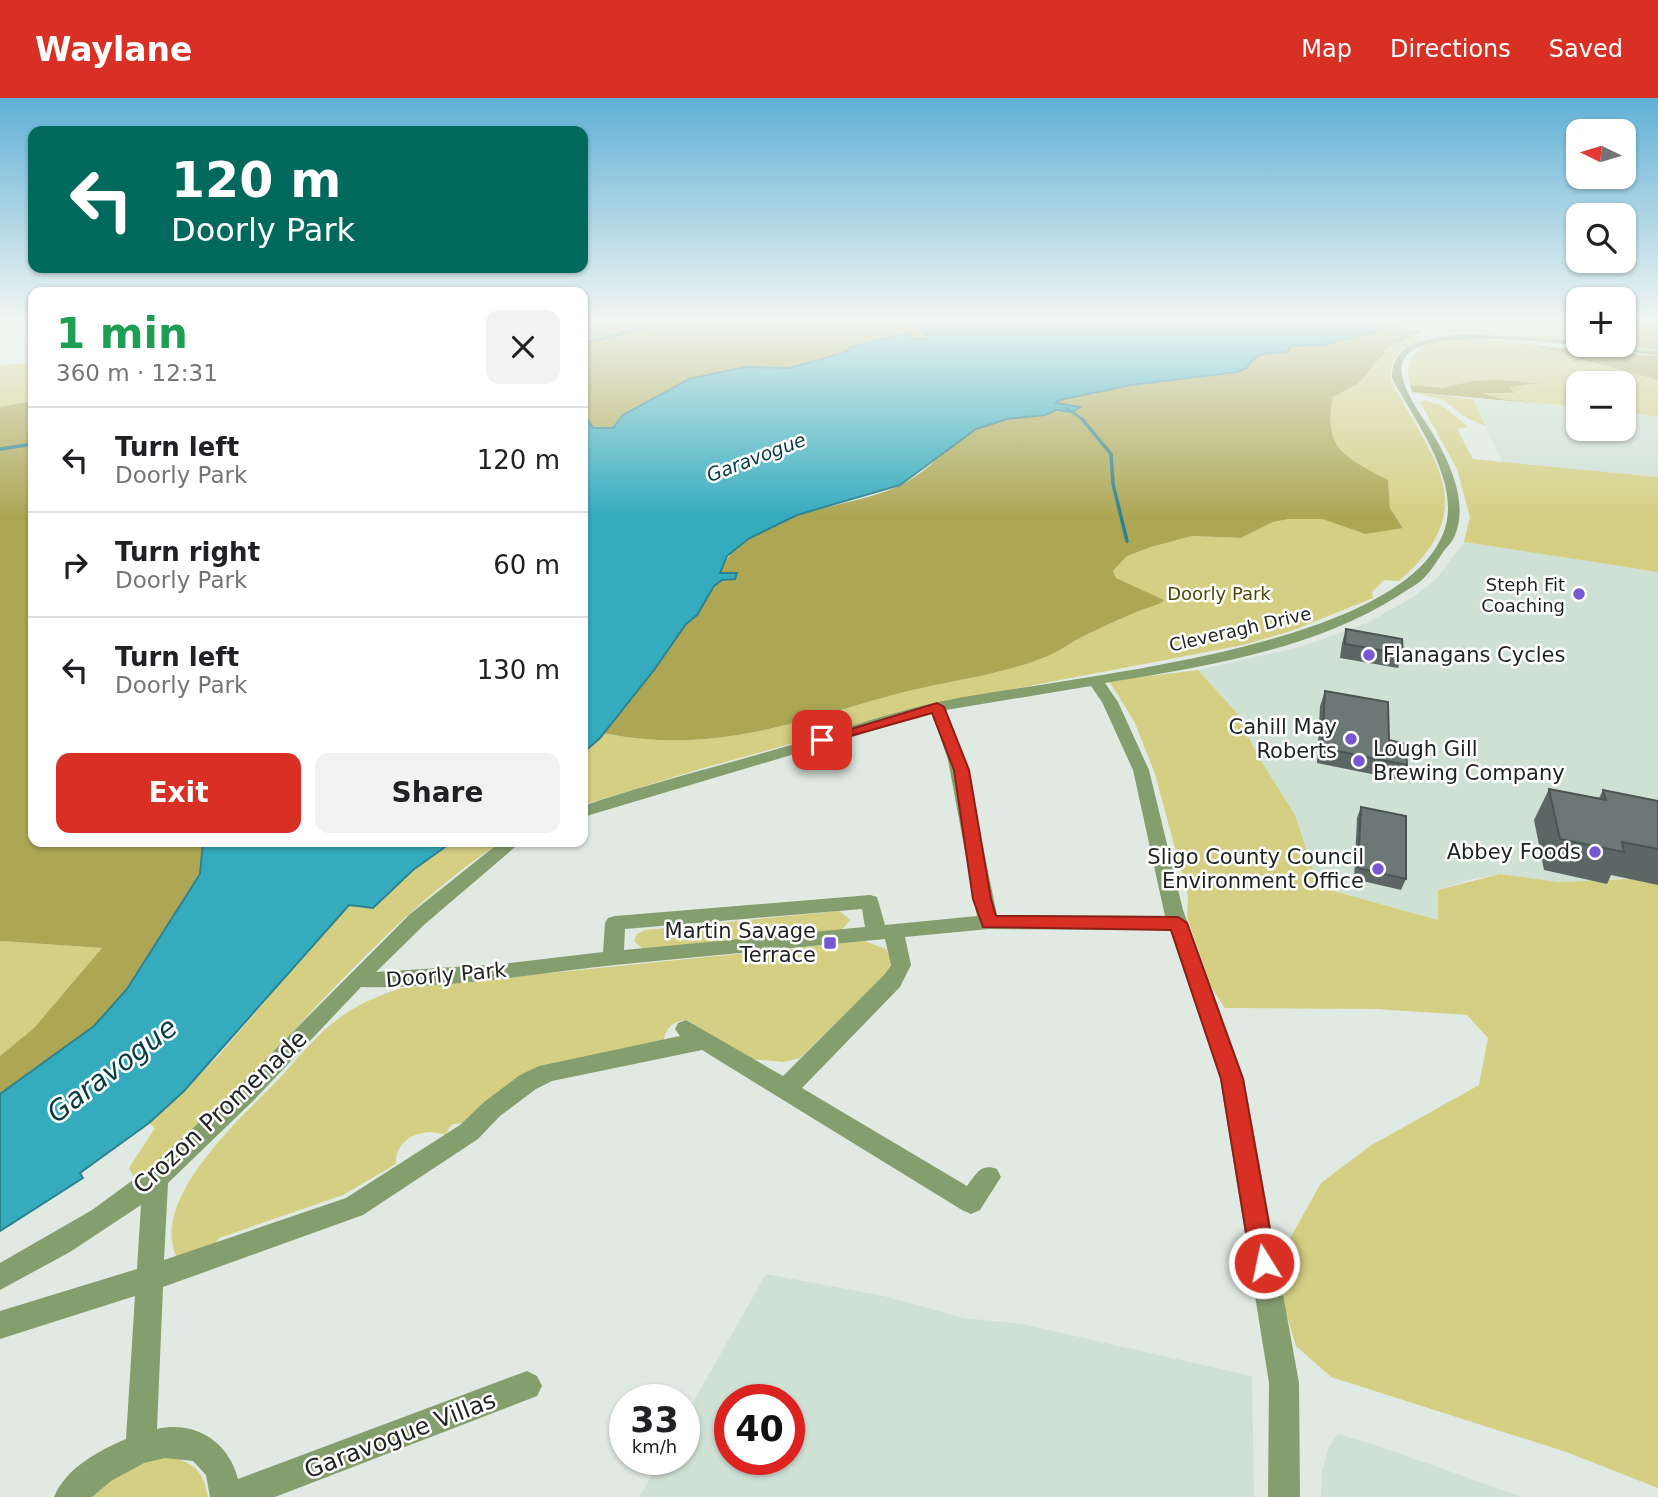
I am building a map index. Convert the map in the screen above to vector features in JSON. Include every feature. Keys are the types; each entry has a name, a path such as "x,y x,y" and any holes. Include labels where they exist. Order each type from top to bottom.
{"street":[{"name":"Cleveragh Drive","path":"1094,679 1245,651 1317,632 1379,605 1437,558 1449,535 1455,512 1452,488 1400,385"},
{"path":"588,811 937,707 1094,679 1111,702 1141,769 1178,923 1232,1079 1284,1383 1284,1497"},
{"path":"937,707 962,770 982,899 989,922"},
{"name":"Doorly Park","path":"358,979 462,878 505,847"},
{"path":"613,958 615,923 870,902 901,965 892,981 784,1091"},
{"name":"Doorly Park","path":"358,979 416,979 989,922 1178,923"},
{"name":"Crozon Promenade","path":"0,1277 58,1244 155,1179 235,1105 358,979"},
{"path":"0,1325 151,1278 354,1207 469,1132 492,1109 528,1082 547,1073 693,1035 971,1202 988,1177"},
{"path":"141,1447 155,1179"},
{"name":"Garavogue Villas","path":"233,1497 527,1386"},
{"path":"71,1497 104,1466 141,1447 178,1441 204,1450 219,1466 226,1497"}],"shaded area":[{"path":"588,385 677,385 623,415 613,428 593,428 588,420"},
{"path":"1130,385 1355,385 1333,397 1331,429 1335,441 1350,458 1388,480 1390,508 1403,528 1365,534 1322,519 1289,519 1273,522 1241,538 1192,536 1127,556 1113,571 1116,578 1164,600 1159,604 1117,621 1031,663 904,692 756,732 720,738 644,739 603,733 722,580 719,574 733,552 752,535 799,514 878,494 901,485 923,471 956,442 980,428 1029,415 1072,412 1078,407 1056,403 1059,400"},
{"path":"1410,385 1443,388 1454,385 1522,385 1510,387 1514,393 1481,393 1502,399 1552,405 1412,392"},
{"path":"1473,399 1566,406 1566,441 1636,441 1636,413 1658,417 1658,477 1502,462"},
{"path":"28,402 28,847 203,847 200,873 127,989 94,1026 0,1094 0,1056 34,1028 102,948 0,941 0,407"},
{"path":"1464,542 1658,572 1658,878 1559,882 1500,874 1468,880 1438,890 1439,920 1319,887 1295,815 1257,754 1238,714 1198,670 1300,647 1367,623 1413,597 1437,578"},
{"path":"766,1274 884,1296 964,1318 1022,1324 1252,1376 1254,1497 639,1497 652,1475 700,1475 700,1390"},
{"path":"1338,1434 1522,1497 1321,1497 1322,1472 1328,1449"}],"green space":[{"path":"0,385 28,385 28,402 0,407"},
{"name":"Doorly Park","path":"1355,385 1393,385 1422,435 1443,483 1445,506 1440,530 1425,554 1399,581 1384,580 1372,592 1373,598 1291,631 1243,645 935,704 700,769 588,803 588,748 603,733 644,739 720,738 756,732 904,692 1031,663 1117,621 1159,604 1163,600 1116,578 1113,571 1127,556 1151,547 1192,536 1241,538 1273,522 1289,519 1322,519 1365,534 1403,527 1390,508 1388,481 1350,458 1335,441 1331,429 1333,397"},
{"path":"1413,385 1454,385 1443,388"},
{"path":"1566,385 1566,406 1502,399 1477,392 1513,392 1509,387"},
{"path":"1636,385 1658,385 1658,417 1636,413"},
{"path":"1412,392 1473,399 1485,426 1467,418 1443,400"},
{"path":"1425,400 1443,406 1468,427 1457,429 1473,459 1658,477 1658,572 1464,542 1470,517 1457,469 1420,402"},
{"path":"1198,670 1238,714 1257,754 1295,815 1319,887 1438,920 1438,890 1500,874 1559,882 1658,878 1658,1488 1566,1452 1331,1377 1296,1346 1277,1283 1283,1251 1321,1183 1370,1146 1479,1085 1488,1038 1467,1015 1376,1009 1225,1008 1211,987 1187,917 1188,896 1155,774 1135,723 1109,681"},
{"path":"445,847 494,847 420,904 347,975 205,1122 136,1181 129,1168 155,1128 149,1123 219,1055 349,904 413,870"},
{"path":"840,911 850,920 842,930 643,949 634,941 637,934 645,930"},
{"path":"0,941 102,948 34,1028 0,1056"},
{"path":"864,941 886,949 892,962 883,977 800,1058 784,1062 750,1059 687,1020 677,1022 667,1030 663,1045 552,1063 551,1069 469,1123 452,1124 445,1135 428,1132 411,1137 400,1148 396,1164 343,1195 219,1238 209,1251 178,1260 172,1237 175,1212 186,1187 203,1162 222,1137 323,1032 346,1013 369,1000 402,988"},
{"path":"170,1456 186,1462 196,1470 208,1497 86,1497 139,1461"}],"water":[{"name":"Garavogue","path":"677,385 1130,385 1059,400 1056,403 1080,407 1072,412 1056,410 1045,415 1007,419 976,429 900,485 797,515 748,539 727,556 720,573 737,573 735,579 722,580 714,586 697,615 686,624 654,670 600,738 588,749 588,420 593,428 613,428 623,415"},
{"name":"Garavogue","path":"203,847 445,847 413,870 373,908 349,905 184,1091 149,1123 80,1173 83,1178 0,1231 0,1094 94,1026 127,989 200,874"}],"building":[{"path":"1346,629 1402,639 1403,654 1345,644"},
{"path":"1325,691 1388,702 1389,740 1406,744 1407,765 1322,748"},
{"path":"1549,789 1606,800 1603,790 1658,801 1658,849 1622,842 1624,852 1560,839"},
{"path":"1361,807 1406,816 1406,879 1358,868"}],"waterway":[{"path":"1066,408 1085,421"},
{"path":"1082,419 1111,454 1113,484 1127,541"},
{"path":"0,449 28,445"}],"place":[{"name":"Steph Fit Coaching","path":"1579,594"},
{"name":"Flanagans Cycles","path":"1369,655"},
{"name":"Cahill May Roberts","path":"1351,739"},
{"name":"Lough Gill Brewing Company","path":"1359,761"},
{"name":"Abbey Foods","path":"1595,852"},
{"name":"Sligo County Council Environment Office","path":"1378,869"},
{"name":"Martin Savage Terrace","path":"830,943"}],"route":[{"path":"822,740 937,707 949,731 962,770 982,899 989,922 1178,923 1232,1079 1264,1263"}]}
